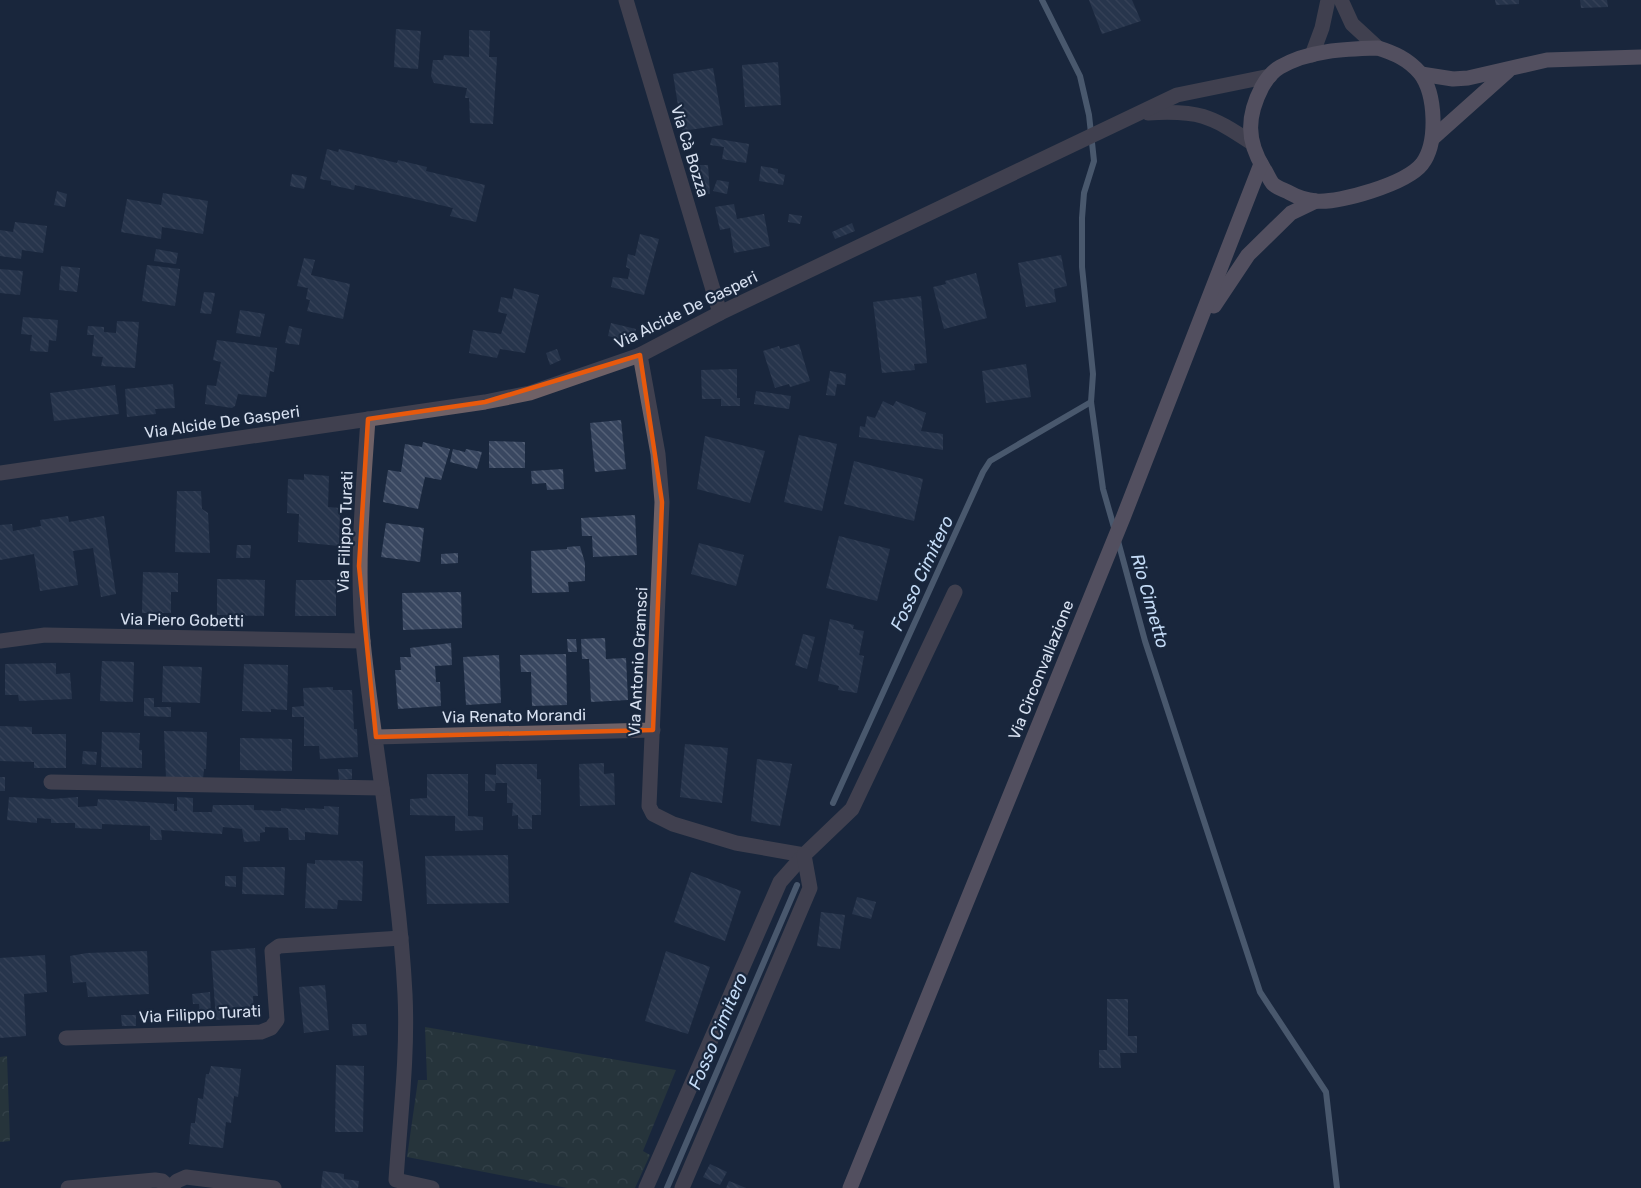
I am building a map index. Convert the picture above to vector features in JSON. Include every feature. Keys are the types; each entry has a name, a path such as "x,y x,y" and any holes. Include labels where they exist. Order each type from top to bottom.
{"main road":[{"path":"1378,48 1400,55 1421,74 1432,104 1433,138 1422,164 1404,178 1383,188 1337,199 1316,201 1296,196 1274,185 1252,143 1250,128 1253,104 1270,76 1277,68 1312,55 1344,49 1378,48"},
{"path":"1421,74 1453,79 1468,78 1547,60 1641,57"},
{"path":"1433,138 1510,69"},
{"name":"Via Circonvallazione","path":"850,1188 1124,518 1261,164"},
{"path":"1195,337 1232,276 1248,255 1291,213 1316,201"}],"street":[{"name":"Via Cà Bozza","path":"626,0 720,313"},
{"path":"1312,55 1322,28 1328,0"},
{"path":"1341,0 1352,24 1378,48"},
{"name":"Via Alcide De Gasperi","path":"0,473 485,402 530,393 640,355 720,313 1177,95 1270,76"},
{"path":"1142,113 1177,111 1203,115 1252,143"},
{"name":"Via Antonio Gramsci","path":"640,355 658,454 662,502 649,806 653,814 673,824 736,843 804,855"},
{"name":"Via Filippo Turati","path":"368,419 359,566 363,641 401,938 405,997 405,1054 396,1180 432,1188"},
{"path":"646,1188 780,882 804,855 852,809 955,592"},
{"name":"Via Piero Gobetti","path":"0,641 45,635 363,641"},
{"name":"Via Renato Morandi","path":"376,737 653,730"},
{"path":"51,782 382,788"},
{"path":"682,1188 810,888 804,855"},
{"name":"Via Filippo Turati","path":"66,1038 261,1032 271,1028 277,1020 272,951 279,946 401,938"},
{"path":"68,1188 155,1180 162,1181 170,1188 177,1181 186,1177 274,1188"}],"highlighted area":[{"path":"640,355 662,502 653,730 376,737 359,566 368,419 485,402"}],"green space":[{"path":"425,1027 676,1070 643,1151 650,1155 635,1188 567,1188 407,1157 418,1080 427,1080"},
{"path":"7,1056 10,1141 0,1142 0,1057"}],"building":[{"path":"1089,0 1132,0 1141,21 1102,34"},
{"path":"1495,0 1519,0 1519,4 1496,5"},
{"path":"1580,0 1607,0 1608,7 1581,8"},
{"path":"396,29 421,31 418,69 394,67"},
{"path":"469,30 490,31 489,57 497,57 493,124 470,123 469,98 465,98 467,88 434,83 431,76 433,60 443,60 444,55 469,57"},
{"path":"778,62 781,105 745,107 742,65"},
{"path":"713,68 723,125 682,131 673,74"},
{"path":"712,138 749,144 746,163 722,159 724,147 710,145"},
{"path":"327,149 338,152 339,149 397,163 398,160 427,167 426,171 485,185 476,222 450,216 453,208 355,185 354,190 331,185 331,181 320,179"},
{"path":"694,165 708,165 710,194 697,192"},
{"path":"761,166 778,169 778,173 785,175 783,185 759,181"},
{"path":"292,174 307,177 304,189 290,186"},
{"path":"717,180 729,182 727,194 713,191"},
{"path":"57,191 67,194 65,207 54,205"},
{"path":"163,193 208,201 203,234 162,227 161,239 121,232 127,199 161,205"},
{"path":"734,204 737,219 764,214 770,246 734,253 730,228 720,230 715,207"},
{"path":"789,214 802,216 800,224 788,222"},
{"path":"15,222 47,226 43,253 22,250 21,259 0,256 0,230 13,232"},
{"path":"852,223 855,231 835,239 832,232"},
{"path":"640,234 659,239 644,295 611,287 613,277 628,279 630,269 626,267 628,254 635,256"},
{"path":"156,249 178,253 176,264 154,261"},
{"path":"1061,255 1067,286 1054,289 1056,302 1026,307 1018,263"},
{"path":"304,258 315,260 311,275 350,284 343,319 307,311 310,300 306,299 308,288 297,286"},
{"path":"147,265 180,269 175,306 142,301"},
{"path":"61,266 80,268 77,292 59,290"},
{"path":"0,269 23,271 20,295 0,293"},
{"path":"976,273 987,318 944,329 933,287 946,284 945,281"},
{"path":"514,288 539,295 525,353 500,349 497,358 469,353 473,330 501,334 507,314 498,312 501,297 512,299"},
{"path":"204,292 215,293 211,314 200,313"},
{"path":"921,296 927,363 914,364 915,370 882,373 873,302"},
{"path":"240,310 265,314 260,337 236,333"},
{"path":"23,317 58,320 56,341 49,340 48,352 30,351 32,335 21,334"},
{"path":"117,321 139,322 135,368 101,366 103,357 92,356 94,335 87,335 88,326 104,327 104,332 116,333"},
{"path":"611,323 636,329 633,342 608,336"},
{"path":"289,326 302,329 299,345 285,343"},
{"path":"217,340 277,348 274,372 270,371 266,397 238,394 235,406 232,408 205,404 207,385 216,386 221,362 213,360"},
{"path":"799,344 810,381 790,387 789,384 775,388 763,351 779,346 780,349"},
{"path":"557,349 561,360 550,365 546,353"},
{"path":"1026,364 1031,397 986,403 982,371"},
{"path":"737,369 737,398 740,398 740,406 721,406 721,399 702,399 701,370"},
{"path":"830,371 846,374 845,385 837,384 835,396 826,395"},
{"path":"173,384 175,408 155,409 156,414 127,417 125,389"},
{"path":"115,385 119,414 54,421 50,393"},
{"path":"756,391 791,396 789,409 754,404"},
{"path":"883,401 893,406 896,401 926,413 921,431 943,434 943,450 859,437 860,426 865,427 867,416 875,418"},
{"path":"621,420 626,469 595,472 590,423"},
{"path":"799,435 837,444 822,511 784,502"},
{"path":"705,436 765,451 750,503 697,489"},
{"path":"489,441 525,442 525,468 489,468"},
{"path":"423,442 450,449 441,480 425,477 418,509 383,502 388,470 401,472 405,444 422,447"},
{"path":"453,449 482,452 477,469 450,462"},
{"path":"854,461 923,479 914,521 844,504"},
{"path":"563,469 564,489 547,490 546,483 532,484 531,471"},
{"path":"304,474 329,476 328,507 340,508 339,546 298,542 299,514 287,513 288,479 304,480"},
{"path":"177,491 201,491 202,509 208,513 210,553 175,552"},
{"path":"635,515 637,555 593,557 592,536 582,536 581,518"},
{"path":"68,516 69,522 104,516 116,594 101,597 93,548 73,551 78,585 40,591 34,554 0,560 0,525 12,524 13,531 41,526 40,520"},
{"path":"386,523 424,528 420,562 381,557"},
{"path":"839,536 890,549 877,601 826,588"},
{"path":"699,543 744,555 736,586 691,574"},
{"path":"237,545 251,545 250,558 236,558"},
{"path":"580,546 585,563 585,581 568,582 569,592 532,593 531,551"},
{"path":"458,553 458,563 441,564 441,554"},
{"path":"143,572 178,573 178,592 171,592 171,613 142,613"},
{"path":"217,579 265,580 264,616 217,615"},
{"path":"296,580 336,580 336,616 295,616"},
{"path":"461,592 462,628 403,630 402,593"},
{"path":"830,619 854,625 853,629 864,631 859,655 864,656 857,693 838,690 839,686 818,681"},
{"path":"803,634 815,637 807,669 795,665"},
{"path":"605,638 606,659 626,658 628,700 591,702 589,659 582,659 581,639"},
{"path":"567,639 576,639 577,652 568,652"},
{"path":"451,643 452,665 435,666 436,682 440,682 441,706 398,709 395,670 401,670 400,657 411,657 410,648"},
{"path":"566,654 567,705 532,706 531,672 521,672 520,655"},
{"path":"499,655 501,703 466,705 463,657"},
{"path":"102,661 134,662 133,702 100,701"},
{"path":"56,663 56,674 70,673 72,699 19,701 18,695 5,695 5,664"},
{"path":"244,664 288,665 287,710 242,711"},
{"path":"163,666 202,667 200,703 162,702"},
{"path":"333,687 333,690 352,690 358,757 320,759 319,746 304,746 304,717 292,717 292,707 304,706 303,688"},
{"path":"144,698 154,698 154,707 171,707 171,717 144,716"},
{"path":"0,726 32,727 32,734 66,734 66,768 34,768 34,762 0,761"},
{"path":"164,731 207,732 206,769 204,769 203,779 166,778"},
{"path":"102,732 140,733 139,750 142,750 142,768 101,767"},
{"path":"240,738 292,739 292,771 240,770"},
{"path":"685,744 728,748 722,803 680,797"},
{"path":"83,751 97,752 96,765 82,764"},
{"path":"757,759 792,764 780,826 751,821"},
{"path":"604,763 604,774 614,773 615,805 580,806 579,764"},
{"path":"496,764 537,764 537,779 541,779 541,815 532,815 532,829 518,829 518,815 512,816 513,803 507,803 507,783 496,783 496,777 495,791 485,791 485,774 496,775"},
{"path":"338,769 352,769 352,779 339,780"},
{"path":"427,774 468,774 468,816 483,817 483,830 455,831 455,816 410,815 410,799 427,798"},
{"path":"0,777 5,777 5,791 0,791"},
{"path":"9,797 52,799 78,797 78,807 97,806 98,799 174,804 174,811 177,811 177,797 193,798 193,812 212,812 213,805 254,805 254,810 281,811 281,808 305,810 305,808 324,809 324,806 339,807 338,835 305,832 305,840 289,840 288,828 265,827 265,832 260,833 260,841 244,842 242,829 223,827 222,834 161,830 162,840 150,840 150,826 102,824 102,829 75,828 75,823 51,823 51,819 37,818 37,823 7,820"},
{"path":"508,855 509,903 427,904 425,856"},
{"path":"315,860 363,861 362,901 338,900 337,909 305,908 307,863 315,864"},
{"path":"243,867 285,867 284,895 242,894"},
{"path":"691,872 741,891 725,941 674,922"},
{"path":"225,876 236,876 236,887 225,886"},
{"path":"857,897 876,902 871,919 852,914"},
{"path":"821,912 845,915 840,949 817,946"},
{"path":"255,948 258,996 253,996 254,1017 216,1020 211,951"},
{"path":"147,951 149,994 88,997 86,982 73,983 70,956 87,953"},
{"path":"666,951 710,967 688,1034 645,1021"},
{"path":"45,955 47,992 24,994 26,1036 0,1038 0,958"},
{"path":"325,985 329,1030 304,1033 299,987"},
{"path":"210,992 211,1015 200,1015 199,1004 193,1004 192,994"},
{"path":"1107,999 1128,999 1128,1036 1137,1036 1137,1053 1120,1053 1121,1068 1099,1068 1099,1050 1107,1050"},
{"path":"121,1015 136,1015 136,1026 122,1026"},
{"path":"352,1024 366,1024 367,1035 353,1036"},
{"path":"336,1065 364,1066 363,1132 335,1132"},
{"path":"211,1066 241,1069 238,1097 234,1096 231,1123 226,1122 223,1148 189,1144 191,1123 195,1123 198,1098 203,1099 206,1074 209,1074"},
{"path":"710,1164 727,1172 720,1185 703,1177"},
{"path":"323,1171 344,1174 344,1179 359,1181 358,1188 321,1188"},
{"path":"729,1181 746,1188 726,1188"}],"waterway":[{"name":"Rio Cimetto","path":"1042,0 1080,76 1089,115 1094,161 1084,193 1082,267 1093,374 1091,402 1103,489 1115,531"},
{"name":"Fosso Cimitero","path":"833,803 990,461 1091,402"},
{"name":"Rio Cimetto","path":"1118,541 1145,641 1260,992 1326,1092 1337,1188"},
{"name":"Fosso Cimitero","path":"667,1188 797,885"}]}
